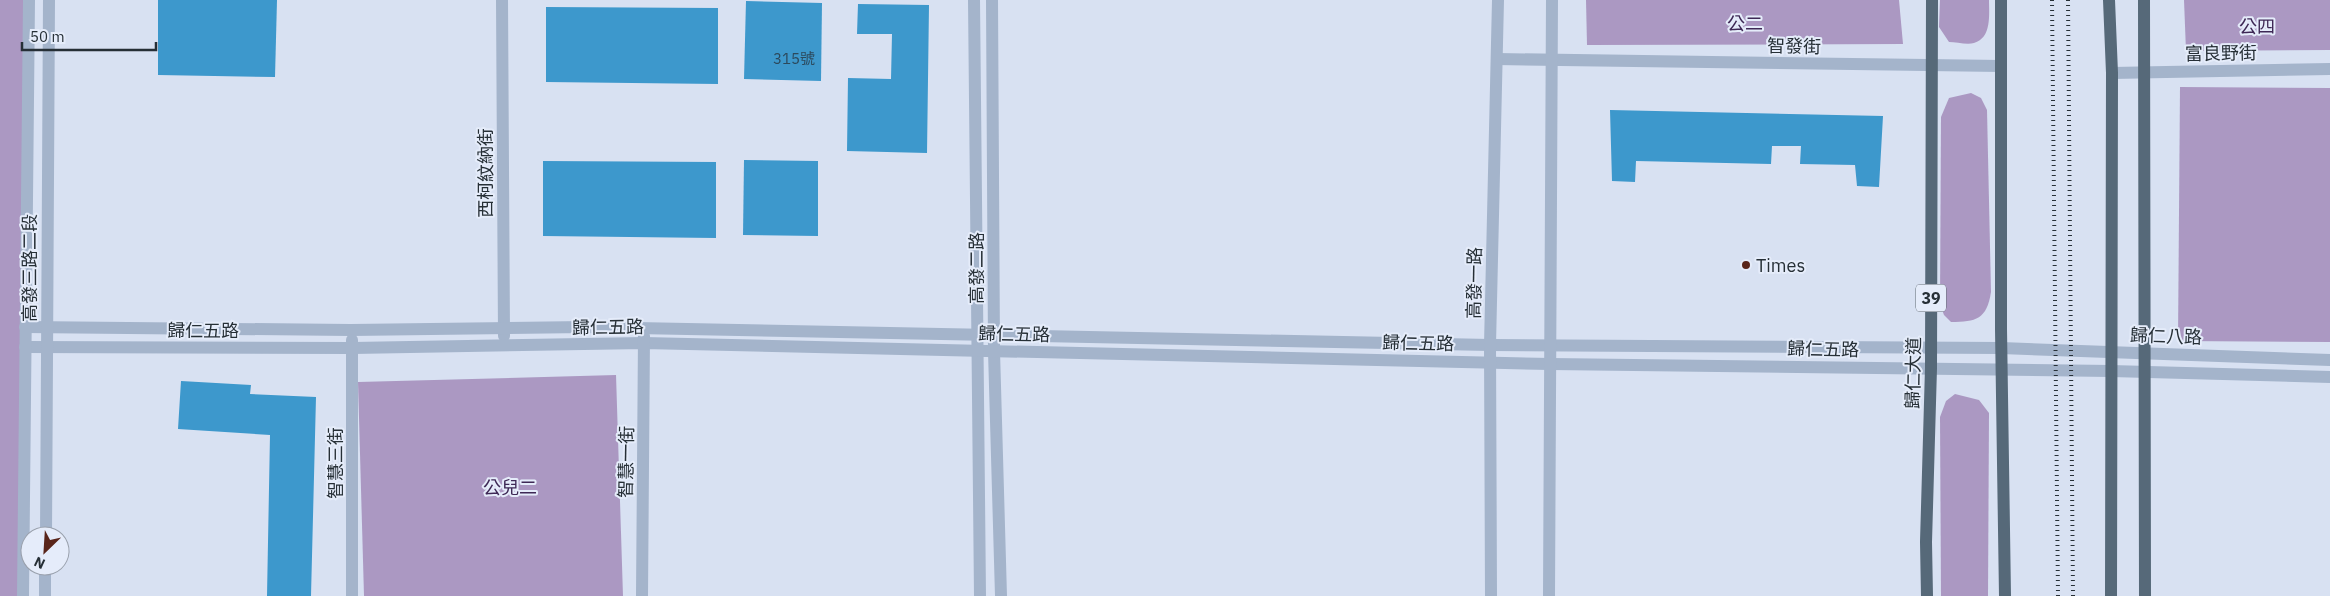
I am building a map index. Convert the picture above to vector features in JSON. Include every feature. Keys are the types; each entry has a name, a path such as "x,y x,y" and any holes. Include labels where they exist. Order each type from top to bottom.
{"main road":[{"name":"歸仁大道","path":"1927,596 1926,542 1931,368 1932,0"},
{"path":"2001,0 2001,369 2006,596"},
{"path":"2109,0 2112,73 2111,596"},
{"path":"2144,0 2145,596"}],"street":[{"name":"高發三路二段","path":"23,596 29,0"},
{"name":"高發三路二段","path":"46,526 49,0"},
{"name":"西柯紋納街","path":"502,0 504,346"},
{"name":"高發二路","path":"974,0 980,596"},
{"name":"高發二路","path":"992,0 994,351 1001,596"},
{"name":"高發一路","path":"1491,596 1490,345 1498,0"},
{"path":"1549,596 1552,0"},
{"name":"智發街","path":"1497,59 2001,66"},
{"name":"富良野街","path":"2112,73 2330,69"},
{"name":"歸仁五路","path":"26,327 352,330 504,330 585,327 1490,345 2001,348"},
{"name":"智慧一街","path":"642,596 644,328"},
{"name":"智慧三街","path":"352,330 352,596"},
{"name":"歸仁五路","path":"25,347 353,348 644,343 1550,364 2001,369"},
{"name":"歸仁八路","path":"2001,348 2330,360"},
{"name":"歸仁八路","path":"2001,369 2330,377"},
{"path":"45,576 45,596"}],"green space":[{"path":"0,0 28,0 23,526 20,526 22,596 0,596"},
{"name":"公二","path":"1586,0 1899,0 1903,44 1587,45"},
{"path":"1940,0 1989,0 1989,18 1987,31 1984,36 1971,44 1949,42 1939,27"},
{"name":"公四","path":"2184,0 2330,0 2330,50 2186,51"},
{"path":"2180,87 2330,88 2330,342 2178,341"},
{"path":"1971,93 1981,98 1987,110 1991,292 1987,308 1979,317 1974,320 1951,322 1944,315 1940,304 1941,117 1949,98"},
{"name":"公兒二","path":"616,375 623,596 364,596 358,382"},
{"path":"1955,394 1979,400 1989,413 1988,596 1941,596 1940,417 1946,401"}],"building":[{"path":"158,0 277,0 275,77 158,75"},
{"path":"746,1 822,3 821,81 744,79"},
{"path":"858,4 929,5 927,153 847,151 848,78 891,79 892,34 857,34"},
{"path":"546,7 718,8 718,84 546,82"},
{"path":"1610,110 1883,116 1879,187 1857,186 1855,165 1800,164 1801,146 1772,146 1771,164 1636,161 1635,182 1612,181"},
{"path":"744,160 818,161 818,236 743,235"},
{"path":"543,161 716,162 716,238 543,236"},
{"path":"181,381 251,385 250,394 316,397 311,596 267,596 270,435 178,429"}],"railway":[{"path":"2052,0 2058,596"},
{"path":"2068,0 2073,596"}],"place":[{"name":"Times","path":"1746,265"}]}
